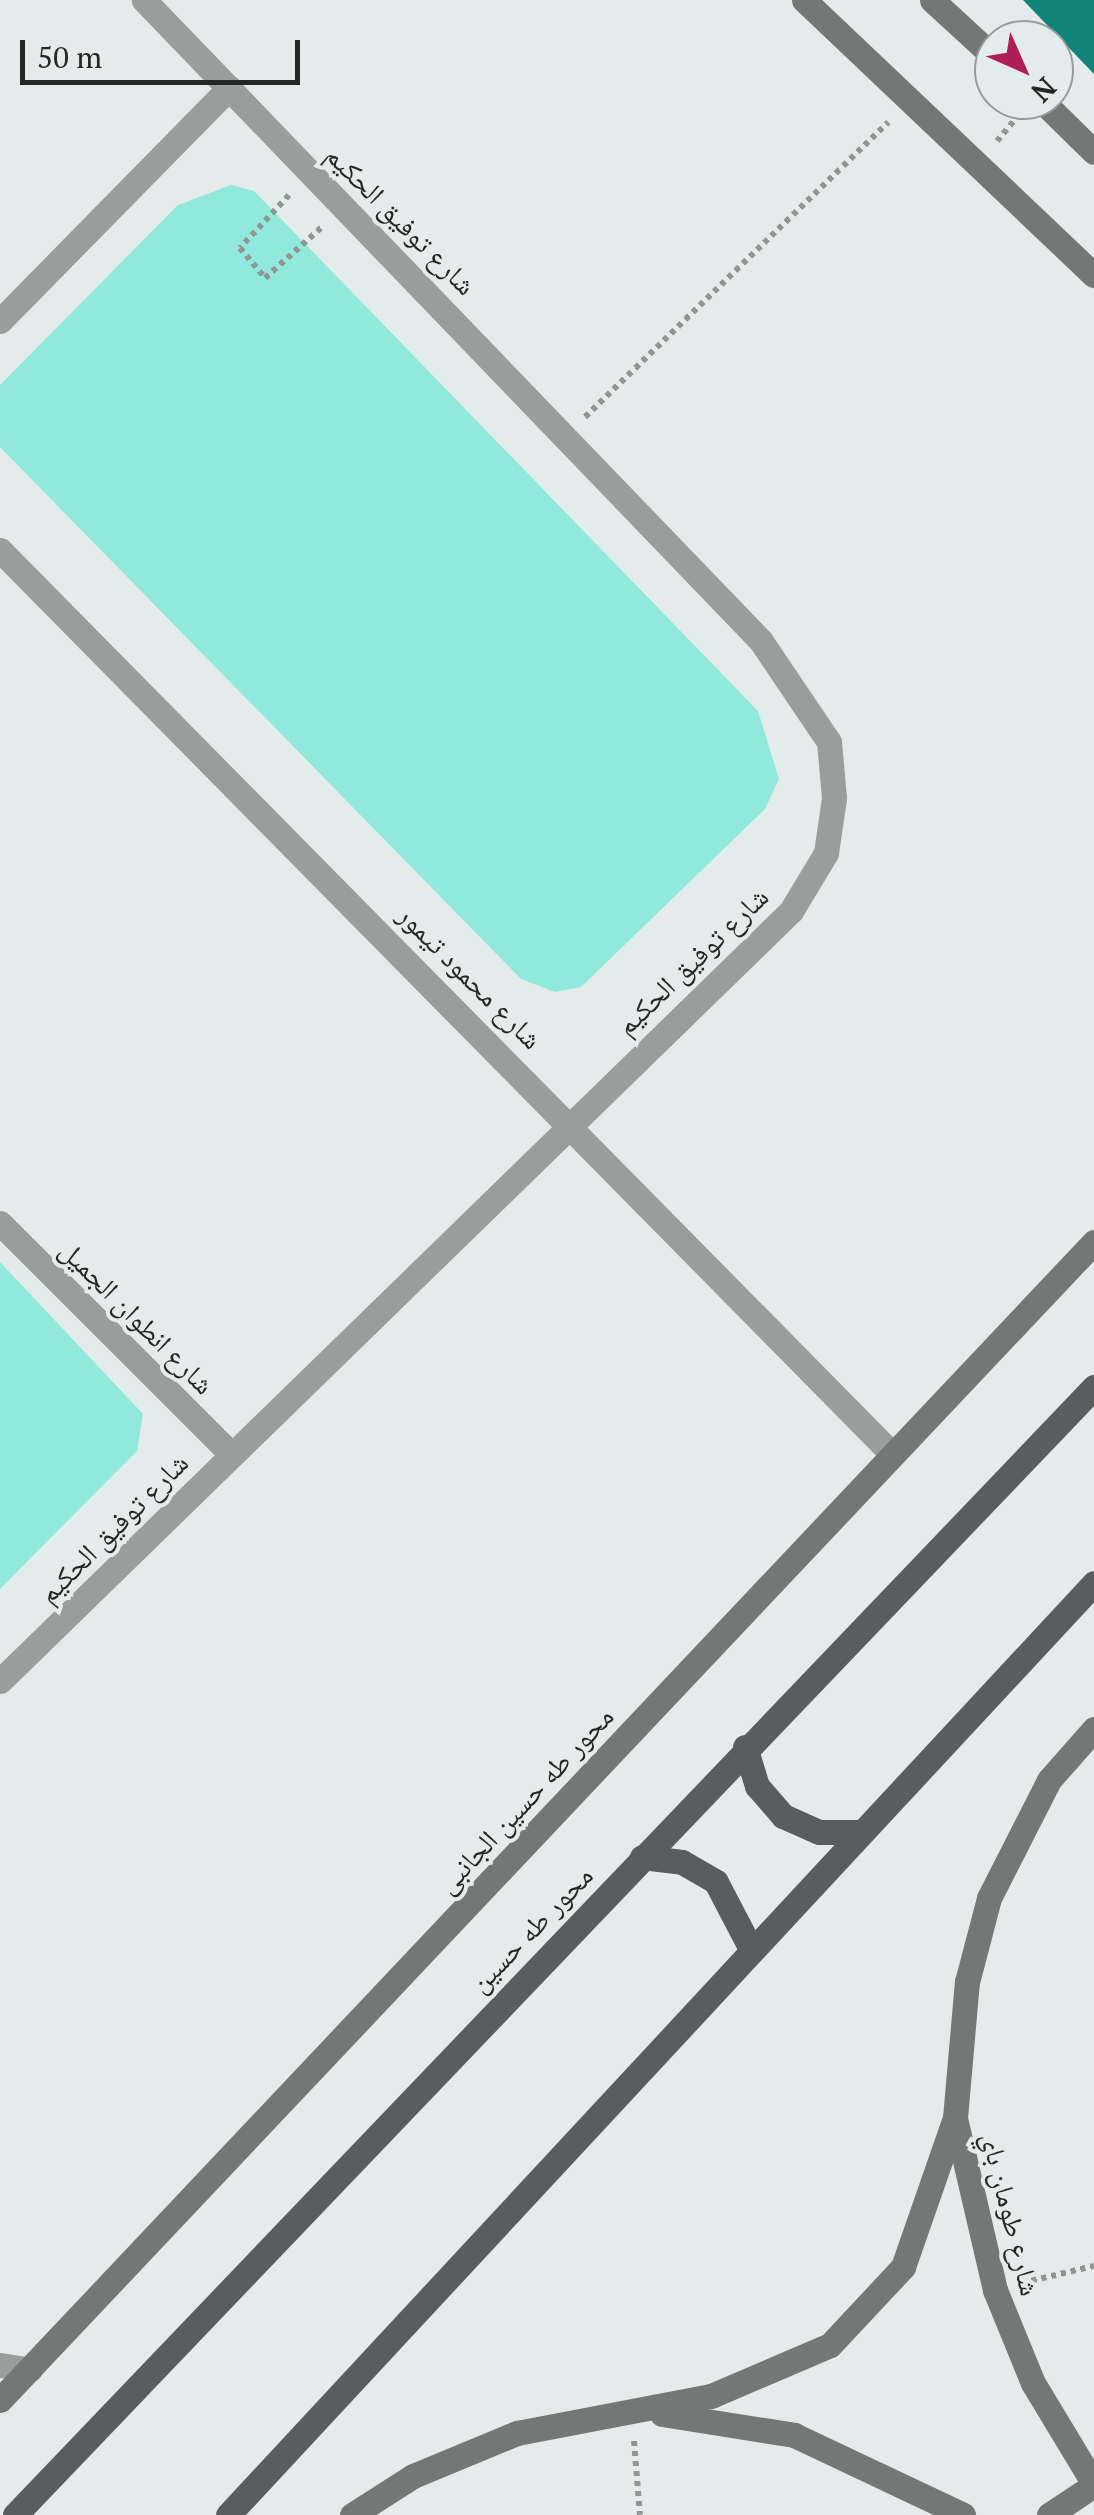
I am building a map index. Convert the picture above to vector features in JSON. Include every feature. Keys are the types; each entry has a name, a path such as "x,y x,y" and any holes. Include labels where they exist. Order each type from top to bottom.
{"main road":[{"name":"محور طه حسين","path":"14,2515 745,1747 1094,1387"},
{"path":"228,2515 750,1947 1094,1583"},
{"path":"745,1747 757,1786 783,1816 818,1832 859,1832"},
{"path":"642,1857 682,1862 716,1882 750,1947"},
{"path":"247,2496 266,2515"}],"street":[{"name":"شارع توفيق الحكيم","path":"0,1681 569,1119 790,910 826,852 834,798 829,742 802,692 569,433 144,0"},
{"path":"804,0 1094,275"},
{"path":"932,0 974,39"},
{"path":"0,321 229,88"},
{"path":"1061,120 1094,152"},
{"name":"شارع محمود تيمور","path":"0,550 569,1119 892,1454"},
{"name":"شارع انطوان الجميل","path":"0,1224 232,1454"},
{"name":"محور طه حسين الجانبى","path":"0,2400 1094,1242"},
{"path":"352,2515 413,2476 517,2433 711,2396 830,2345 903,2267 955,2118 967,1982 989,1898 1049,1780 1094,1729"},
{"name":"شارع طومان باي","path":"955,2118 995,2290 1033,2383 1094,2485"},
{"path":"0,2364 30,2370"},
{"path":"632,2412 794,2435 963,2515"},
{"path":"1049,2515 1094,2485"}],"path":[{"path":"569,433 910,100"},
{"path":"977,164 1015,120"},
{"path":"310,172 240,248 265,278 345,204"},
{"path":"995,2290 1094,2266"},
{"path":"632,2412 640,2515"}],"green space":[{"path":"231,185 254,191 758,711 779,779 765,809 581,987 555,992 521,979 0,447 0,385 178,205"},
{"path":"0,1262 143,1414 137,1451 0,1589"}],"building":[{"path":"1023,0 1094,0 1094,74 1074,53 1074,20 1042,20"}]}
